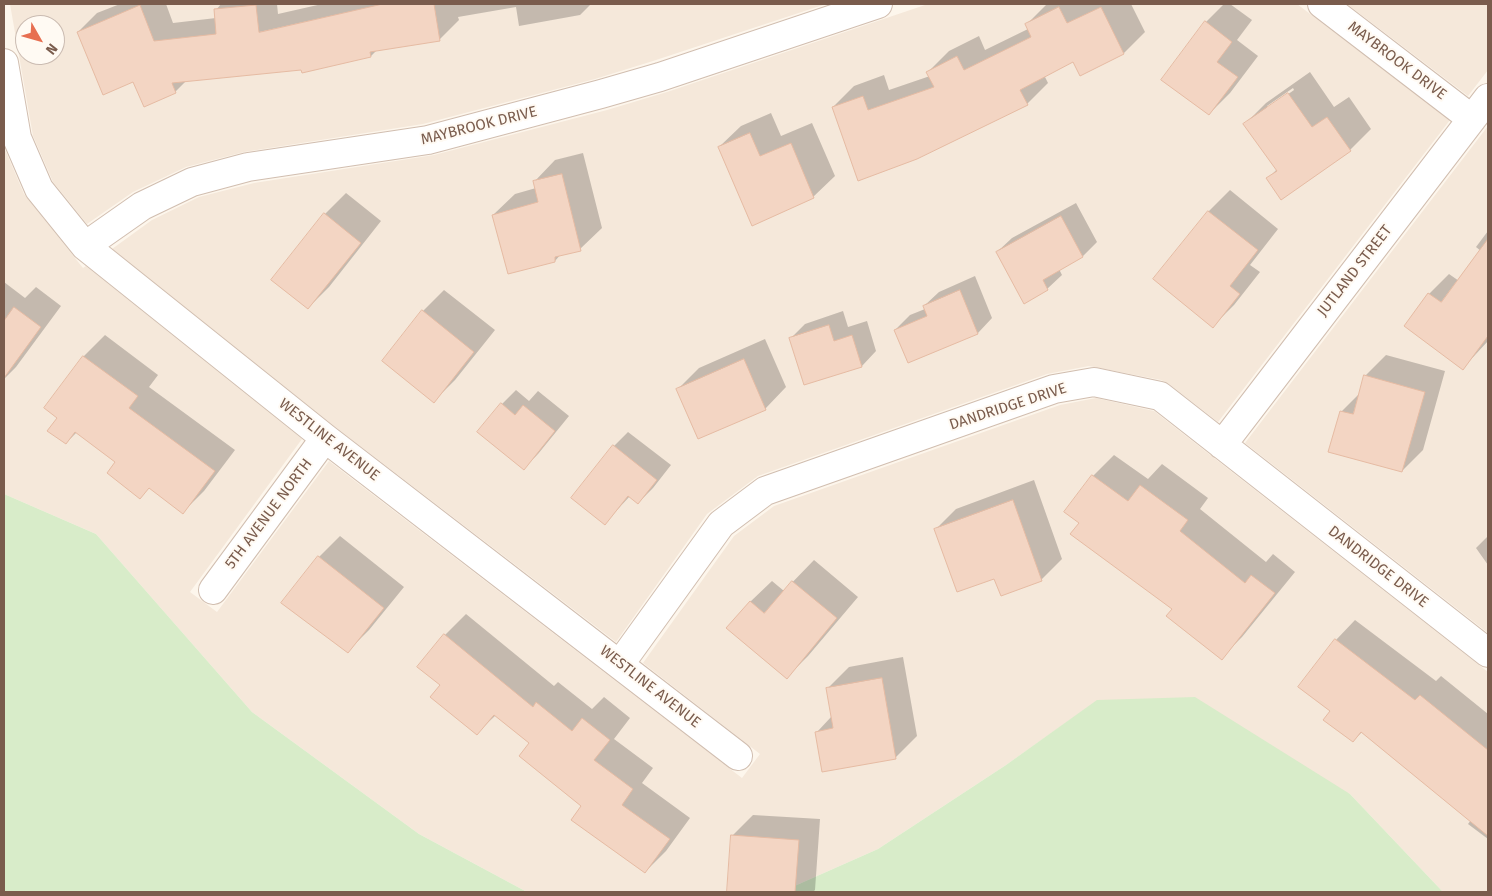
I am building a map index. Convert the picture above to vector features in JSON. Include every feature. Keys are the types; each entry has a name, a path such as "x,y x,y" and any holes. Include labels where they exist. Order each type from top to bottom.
{"street":[{"name":"MAYBROOK DRIVE","path":"85,246 142,206 192,182 248,168 428,140 660,77 878,4"},
{"name":"MAYBROOK DRIVE","path":"1322,4 1480,108"},
{"name":"WESTLINE AVENUE","path":"4,63 17,138 39,189 85,246 325,438 738,756"},
{"name":"JUTLAND STREET","path":"1222,445 1480,108"},
{"name":"DANDRIDGE DRIVE","path":"620,664 721,524 765,491 1054,389 1094,382 1160,396 1488,653"},
{"name":"5TH AVENUE NORTH","path":"213,590 325,438"}],"shaded area":[{"path":"10,4 826,4 595,79 423,124 244,152 186,167 133,192 87,224 53,182 33,136 21,65 65,65 65,15 15,15 15,33"},
{"path":"928,4 1297,4 1450,120 1218,422 1169,384 1161,380 1089,366 1047,374 758,476 707,514 616,642 334,426 112,249 152,220 199,197 254,183 434,155 607,110 667,92"},
{"path":"1347,4 1488,4 1488,70 1468,96"},
{"path":"1488,126 1488,633 1245,443"},
{"path":"4,147 24,194 83,268 86,266 302,439 190,592 217,612 329,461 742,778 760,754 643,663 734,536 774,506 1060,405 1096,398 1154,411 1488,672 1488,892 1443,892 1350,794 1097,701 1006,765 878,849 781,892 527,892 419,834 252,712 96,534 4,494"}],"green space":[{"path":"4,494 96,534 252,712 419,834 527,892 4,892"},
{"path":"1195,697 1350,794 1443,892 781,892 878,849 1006,765 1097,700"}],"building":[{"path":"383,4 434,4 440,41 370,52 371,57 302,73 301,70 172,83 176,93 144,107 133,82 103,95 77,32 140,5 154,41 216,34 214,9 256,5 259,32"},
{"path":"1059,7 1067,23 1101,7 1124,54 1080,76 1073,62 1020,90 1028,105 917,159 858,181 832,107 863,96 868,110 934,87 926,72 957,56 964,70 1031,37 1025,24"},
{"path":"1205,21 1232,42 1217,62 1238,77 1209,115 1161,80"},
{"path":"1288,93 1312,127 1327,117 1351,151 1281,200 1266,178 1277,171 1243,124"},
{"path":"750,133 760,156 791,143 814,198 752,226 718,147"},
{"path":"562,174 581,251 555,257 555,262 508,274 492,215 538,202 533,181"},
{"path":"1208,211 1258,250 1230,286 1240,294 1213,328 1153,279"},
{"path":"324,213 361,243 308,309 271,280"},
{"path":"1061,216 1083,257 1043,280 1048,290 1024,304 996,252"},
{"path":"1488,239 1488,336 1463,370 1404,326 1428,293 1441,302"},
{"path":"960,290 978,334 908,363 894,330 927,316 923,306"},
{"path":"14,307 41,327 4,378 4,321"},
{"path":"422,310 474,352 434,403 382,361"},
{"path":"829,325 834,341 852,335 862,367 804,385 789,338"},
{"path":"83,356 138,396 129,408 215,471 183,514 149,488 140,499 107,473 115,462 75,432 66,444 47,431 57,418 44,408"},
{"path":"744,359 766,410 698,439 676,389"},
{"path":"1364,375 1425,392 1402,472 1328,452 1340,411 1353,414"},
{"path":"501,403 515,415 523,405 555,431 524,470 477,432"},
{"path":"613,445 657,480 638,504 628,496 605,525 571,498"},
{"path":"1092,475 1128,501 1140,485 1188,520 1180,531 1245,583 1251,575 1275,593 1222,660 1166,616 1172,609 1070,534 1079,523 1064,512"},
{"path":"1013,500 1042,581 1001,596 994,579 957,592 934,529"},
{"path":"318,556 384,608 348,653 281,603"},
{"path":"792,581 837,618 787,679 726,628 750,601 764,613"},
{"path":"444,634 533,707 536,702 572,731 582,718 610,740 594,760 633,789 622,805 670,839 645,873 571,820 581,806 519,756 529,743 494,715 477,735 430,697 440,685 417,667"},
{"path":"1335,639 1415,700 1420,695 1488,750 1488,836 1361,732 1353,742 1323,720 1330,711 1298,687"},
{"path":"882,678 896,759 822,772 815,732 833,728 826,688"},
{"path":"731,835 799,840 795,892 727,892"}]}
